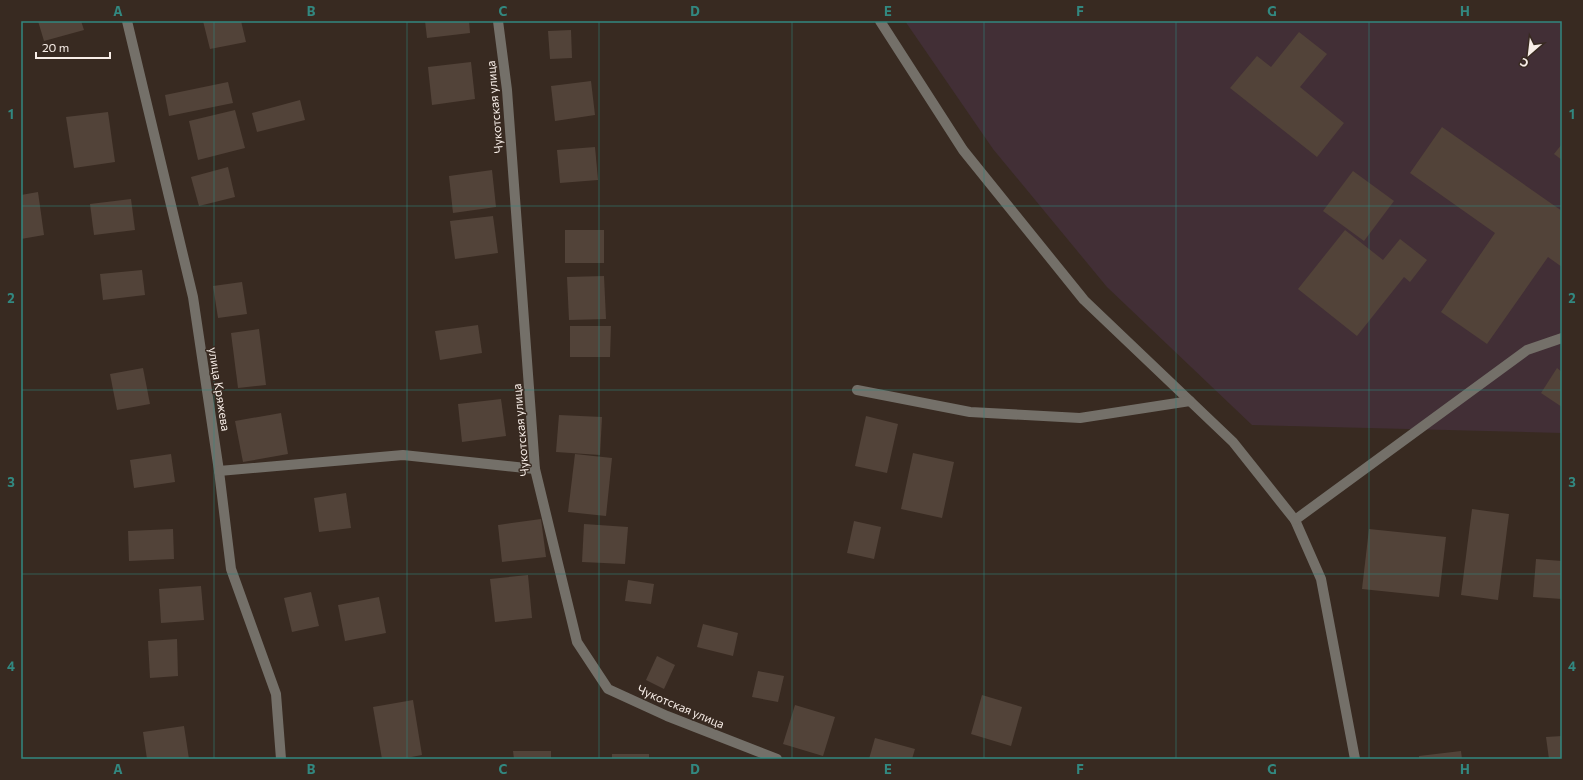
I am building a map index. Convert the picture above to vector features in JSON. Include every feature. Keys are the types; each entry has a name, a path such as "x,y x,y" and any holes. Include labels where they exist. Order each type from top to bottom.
{"street":[{"name":"улица Кряжева","path":"127,21 193,297 219,471 231,569 276,694 281,759"},
{"name":"Чукотская улица","path":"498,21 507,90 535,468 577,642 608,689 667,716 777,759"},
{"path":"880,21 963,150 1084,300 1233,442 1295,520 1321,580 1355,759"},
{"path":"1295,520 1527,350 1562,338"},
{"path":"857,390 970,412 1080,418 1190,401"},
{"path":"219,471 403,455 535,468"}],"shaded area":[{"path":"905,21 1562,21 1562,433 1252,425 1107,287 993,149"}],"building":[{"path":"38,21 81,21 84,30 44,41"},
{"path":"203,21 241,21 246,42 210,49"},
{"path":"425,21 469,21 470,33 427,38"},
{"path":"571,30 572,58 550,59 548,31"},
{"path":"1299,32 1327,54 1300,87 1344,123 1317,157 1230,88 1257,56 1271,67"},
{"path":"471,62 475,99 432,105 428,67"},
{"path":"591,81 595,115 555,121 551,86"},
{"path":"228,82 233,103 169,116 165,95"},
{"path":"300,100 305,120 257,132 252,113"},
{"path":"235,110 245,148 198,160 189,121"},
{"path":"108,112 115,162 74,168 66,117"},
{"path":"1442,127 1562,211 1562,267 1548,257 1487,344 1441,312 1495,233 1410,173"},
{"path":"1562,144 1562,160 1554,154"},
{"path":"595,147 598,180 560,183 557,150"},
{"path":"228,167 235,197 199,206 191,177"},
{"path":"492,170 496,207 453,213 449,176"},
{"path":"1353,171 1394,201 1364,241 1323,211"},
{"path":"38,192 44,235 21,239 21,195"},
{"path":"131,199 135,230 94,235 90,204"},
{"path":"493,216 498,253 455,259 450,221"},
{"path":"565,230 604,230 604,263 565,263"},
{"path":"1345,230 1383,260 1400,239 1427,260 1410,282 1404,277 1357,336 1298,289"},
{"path":"142,270 145,295 103,300 100,274"},
{"path":"604,276 606,319 569,320 567,277"},
{"path":"242,282 247,314 218,318 213,286"},
{"path":"478,325 482,353 440,360 435,331"},
{"path":"570,326 611,326 610,357 570,357"},
{"path":"259,329 266,385 238,388 231,333"},
{"path":"143,368 150,404 117,410 110,374"},
{"path":"1557,368 1562,372 1562,407 1541,393"},
{"path":"501,399 506,436 462,442 458,404"},
{"path":"281,413 288,454 243,462 235,421"},
{"path":"559,415 602,417 600,455 556,452"},
{"path":"866,416 898,424 887,473 855,466"},
{"path":"913,453 954,462 942,518 901,509"},
{"path":"171,454 175,482 134,488 130,460"},
{"path":"575,454 612,458 606,516 568,512"},
{"path":"346,493 351,528 319,532 314,498"},
{"path":"1472,509 1509,514 1498,600 1461,595"},
{"path":"541,519 546,557 502,562 498,525"},
{"path":"854,521 881,527 874,559 847,553"},
{"path":"584,524 628,527 625,564 582,562"},
{"path":"173,529 174,559 129,561 128,531"},
{"path":"1369,529 1446,537 1439,597 1362,589"},
{"path":"1536,559 1562,561 1562,599 1533,597"},
{"path":"528,575 532,618 495,622 490,579"},
{"path":"628,580 654,584 651,604 625,601"},
{"path":"201,586 204,620 161,623 159,589"},
{"path":"311,592 319,626 292,632 284,598"},
{"path":"379,597 386,633 345,641 338,605"},
{"path":"703,624 738,633 733,656 697,647"},
{"path":"177,639 178,676 150,678 148,641"},
{"path":"657,656 675,665 664,689 646,680"},
{"path":"758,671 784,676 778,702 752,697"},
{"path":"982,695 1022,707 1011,746 971,734"},
{"path":"413,700 422,755 401,759 382,759 373,707"},
{"path":"795,705 835,717 823,756 783,744"},
{"path":"184,726 189,759 147,759 143,732"},
{"path":"1562,736 1562,759 1549,759 1546,737"},
{"path":"875,738 915,749 912,759 869,759"},
{"path":"513,751 551,751 551,759 514,759"},
{"path":"1461,751 1462,759 1419,759 1419,756"},
{"path":"612,754 649,754 649,759 612,759"}]}
